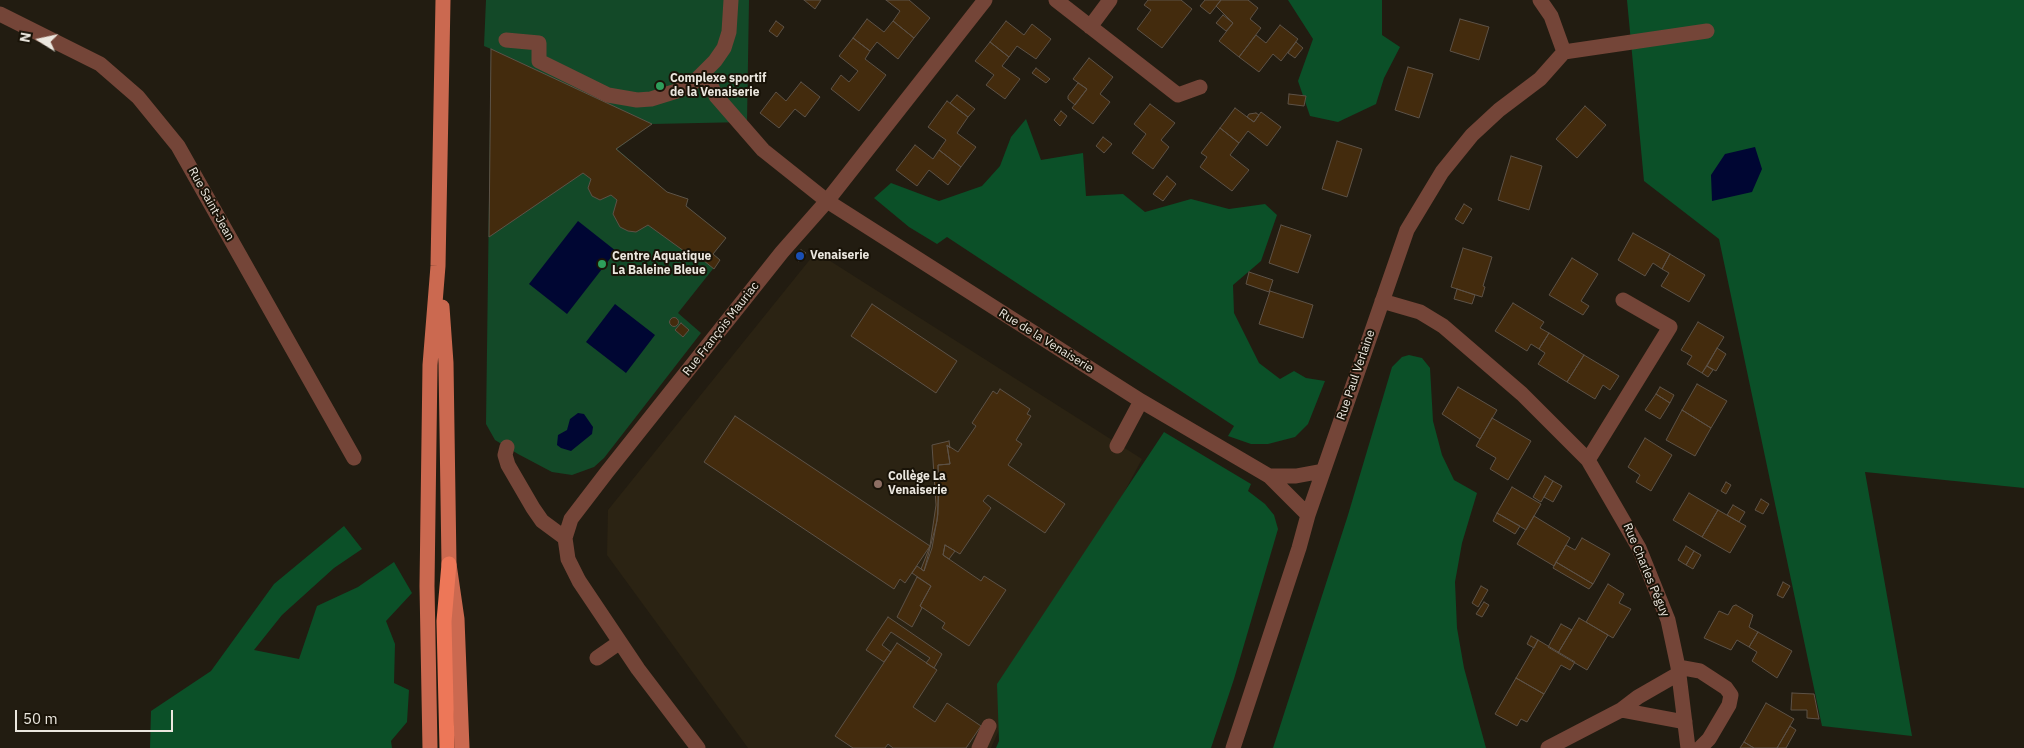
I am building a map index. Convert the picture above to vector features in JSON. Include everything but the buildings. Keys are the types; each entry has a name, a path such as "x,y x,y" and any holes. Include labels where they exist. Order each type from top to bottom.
{"highway":[{"path":"447,748 444,621 449,564"}],"main road":[{"path":"430,748 427,586 430,365 438,266 443,0"},
{"path":"438,266 446,363 449,564 457,619 462,748"}],"street":[{"path":"506,40 539,42 539,61 595,89 622,98 637,100 665,96 693,83 705,73 724,48 729,32 731,0"},
{"path":"1056,0 1178,95 1200,87"},
{"path":"1090,27 1110,0"},
{"path":"1540,0 1554,22 1564,52 1707,32"},
{"name":"Rue François Mauriac","path":"565,538 571,519 606,472 782,252 827,201 979,2"},
{"name":"Rue Saint-Jean","path":"0,14 100,64 138,97 178,146 354,458"},
{"name":"Rue Paul Verlaine","path":"1233,748 1299,548 1308,515 1407,230 1442,172 1472,135 1499,110 1548,71 1564,52"},
{"name":"Rue de la Venaiserie","path":"705,73 716,96 734,120 763,150 827,201 1141,401 1269,476 1308,515"},
{"path":"1588,460 1670,327 1624,300"},
{"name":"Rue Charles Péguy","path":"1382,301 1420,312 1443,326 1522,394 1588,460 1639,548 1668,620 1678,671 1688,748"},
{"path":"1116,446 1141,401"},
{"path":"506,447 505,456 508,465 533,508 542,521 565,538 568,559 620,642 638,669 698,748"},
{"path":"1269,476 1296,476 1323,471"},
{"path":"597,658 620,642"},
{"path":"1548,748 1621,710 1678,671 1700,671 1726,688 1731,696 1730,705 1709,739 1700,748"},
{"path":"1621,710 1685,722"},
{"path":"979,748 989,726"}],"shaded area":[{"name":"Collège La Venaiserie","path":"816,252 1142,459 1009,708 991,748 748,748 607,555 608,510"}],"green space":[{"name":"Centre Aquatique La Baleine Bleue","path":"486,0 749,0 747,122 652,124 617,149 667,192 688,199 686,206 726,238 713,254 720,260 678,313 701,333 604,458 594,467 572,475 552,472 518,454 495,440 486,424 491,49 484,46"},
{"path":"1288,0 1382,0 1382,35 1400,47 1384,78 1376,104 1338,122 1310,116 1298,81 1313,39"},
{"path":"1627,0 2024,0 2024,488 1865,472 1912,736 1822,726 1719,239 1644,181"},
{"path":"1026,119 1041,160 1083,153 1086,196 1123,194 1145,212 1191,199 1229,209 1265,204 1277,215 1261,261 1233,285 1234,313 1259,363 1280,379 1294,371 1306,378 1325,381 1308,424 1295,437 1268,444 1251,444 1228,436 1234,426 947,237 937,244 909,227 874,198 891,183 939,201 982,186 1000,166 1011,137"},
{"path":"1409,355 1422,358 1430,368 1433,421 1442,455 1454,480 1477,493 1462,543 1455,582 1457,628 1464,668 1486,748 1273,748 1348,515 1392,367 1402,357"},
{"path":"1164,432 1251,484 1248,491 1265,504 1274,515 1278,529 1234,679 1211,748 996,748 999,741 997,684"},
{"path":"344,526 362,549 334,568 282,615 254,650 299,659 317,606 358,587 394,562 412,593 386,621 395,644 394,683 409,690 407,722 391,741 392,748 150,748 151,711 211,671 274,584"}],"water":[{"path":"1755,147 1762,169 1752,192 1712,201 1711,175 1725,154"},
{"path":"578,221 616,251 567,314 529,284"},
{"path":"615,304 655,335 626,373 586,342"},
{"path":"578,413 584,414 593,427 592,434 571,451 561,448 557,445 558,435 567,430 570,419"}],"place":[{"name":"Complexe sportif de la Venaiserie","path":"660,86"},
{"name":"Venaiserie","path":"800,256"},
{"name":"Centre Aquatique La Baleine Bleue","path":"602,264"},
{"name":"Collège La Venaiserie","path":"878,484"}]}
